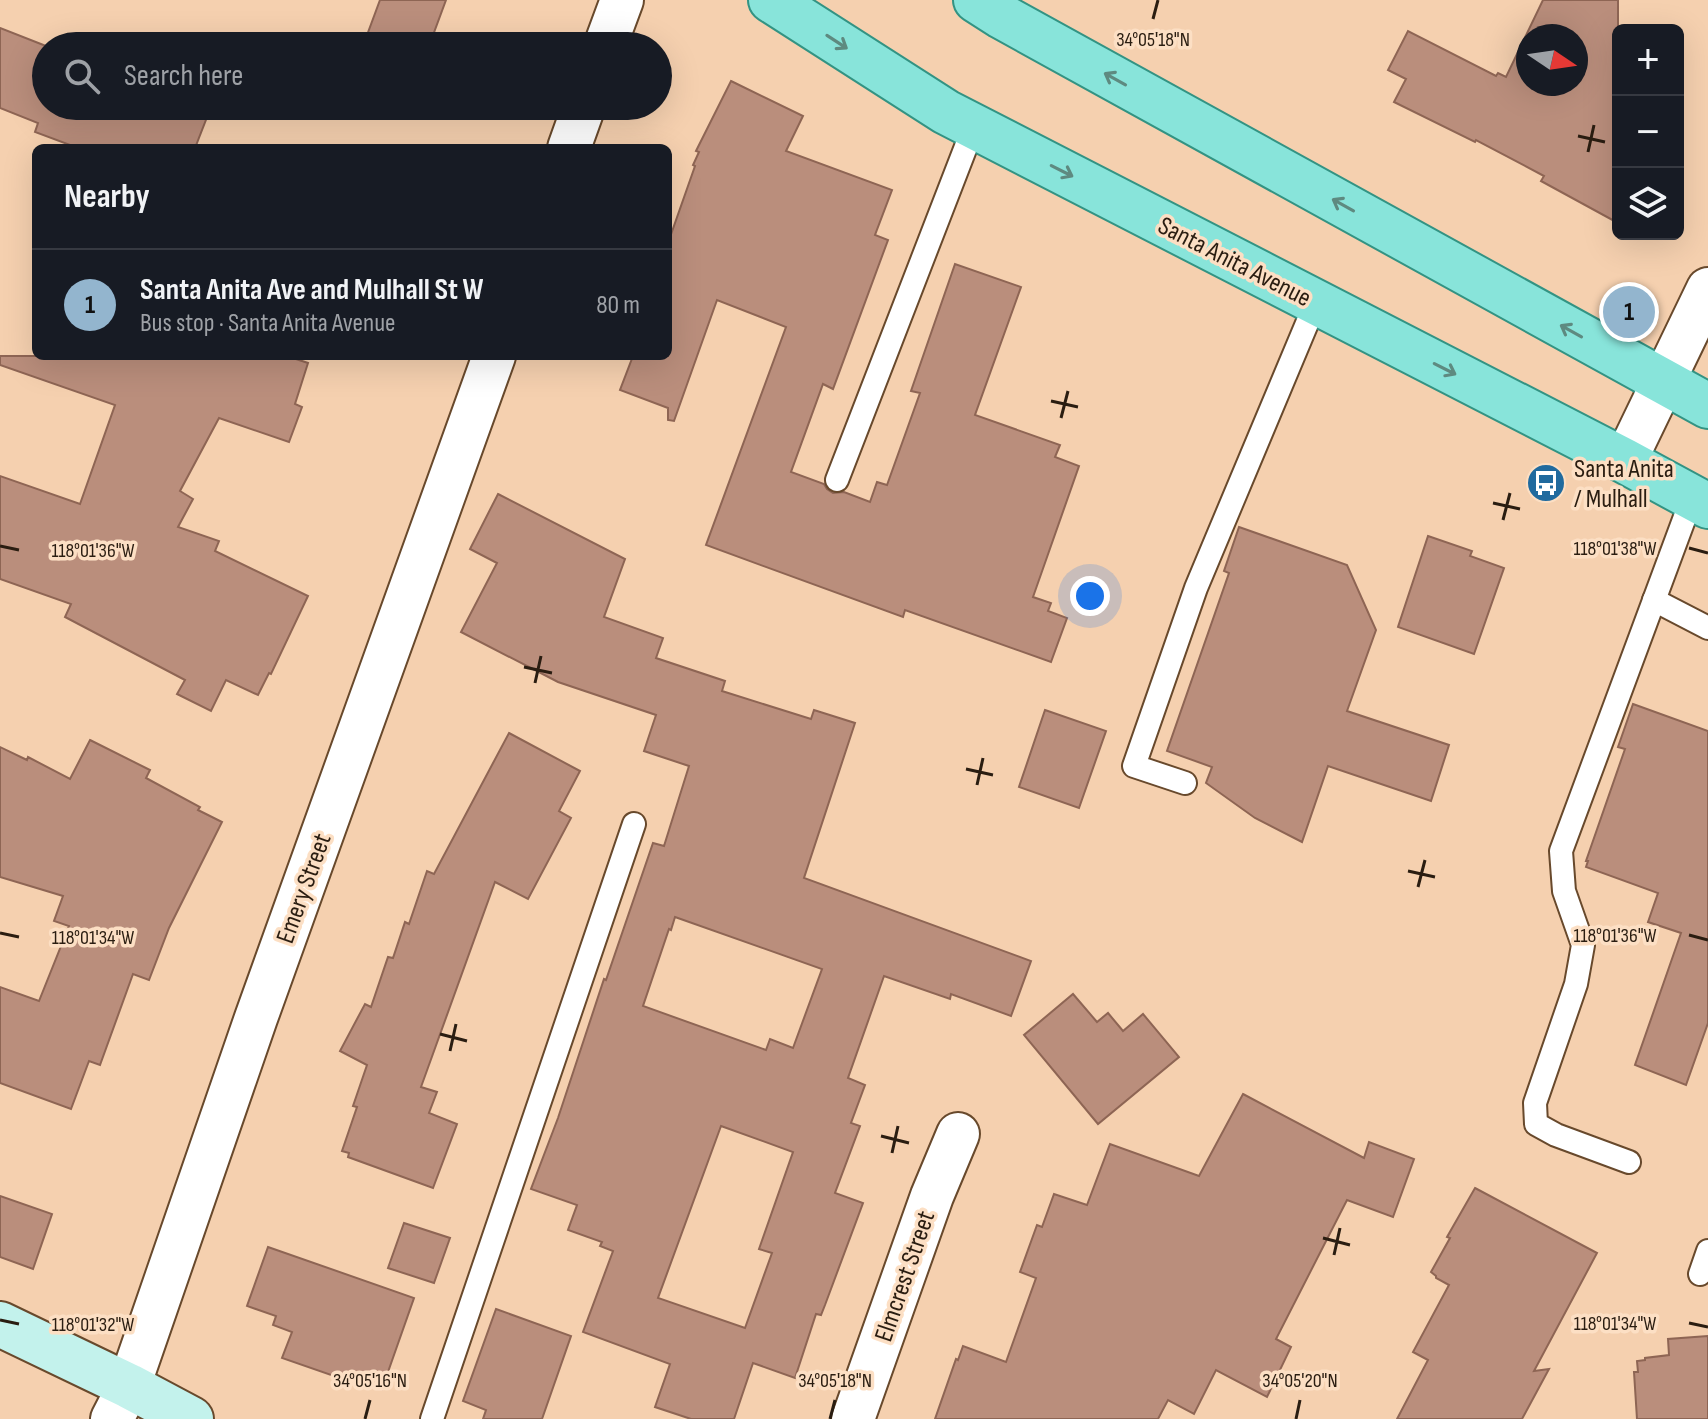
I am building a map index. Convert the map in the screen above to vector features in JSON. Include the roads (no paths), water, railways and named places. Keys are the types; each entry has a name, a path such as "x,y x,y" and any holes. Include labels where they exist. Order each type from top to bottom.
{"main road":[{"name":"Santa Anita Avenue","path":"771,0 946,112 1700,502"},
{"path":"976,0 1708,406"}],"street":[{"path":"610,32 622,0"},
{"path":"570,144 579,120"},
{"path":"1625,461 1708,289"},
{"name":"Emery Street","path":"121,1403 493,360"},
{"name":"Elmcrest Street","path":"853,1419 932,1196 958,1134"},
{"path":"0,1324 121,1403 191,1419"}],"lane":[{"path":"837,480 974,126"},
{"path":"1185,783 1134,766 1196,588 1316,302"},
{"path":"1629,1162 1556,1135 1536,1124 1535,1103 1576,984 1583,945 1564,891 1561,851 1654,600 1700,502"},
{"path":"1654,600 1708,628"},
{"path":"432,1419 634,824"},
{"path":"1700,1274 1708,1251"}],"place":[{"name":"Santa Anita Ave and Mulhall St W","path":"1629,312"},
{"name":"Santa Anita / Mulhall","path":"1546,483"}]}
